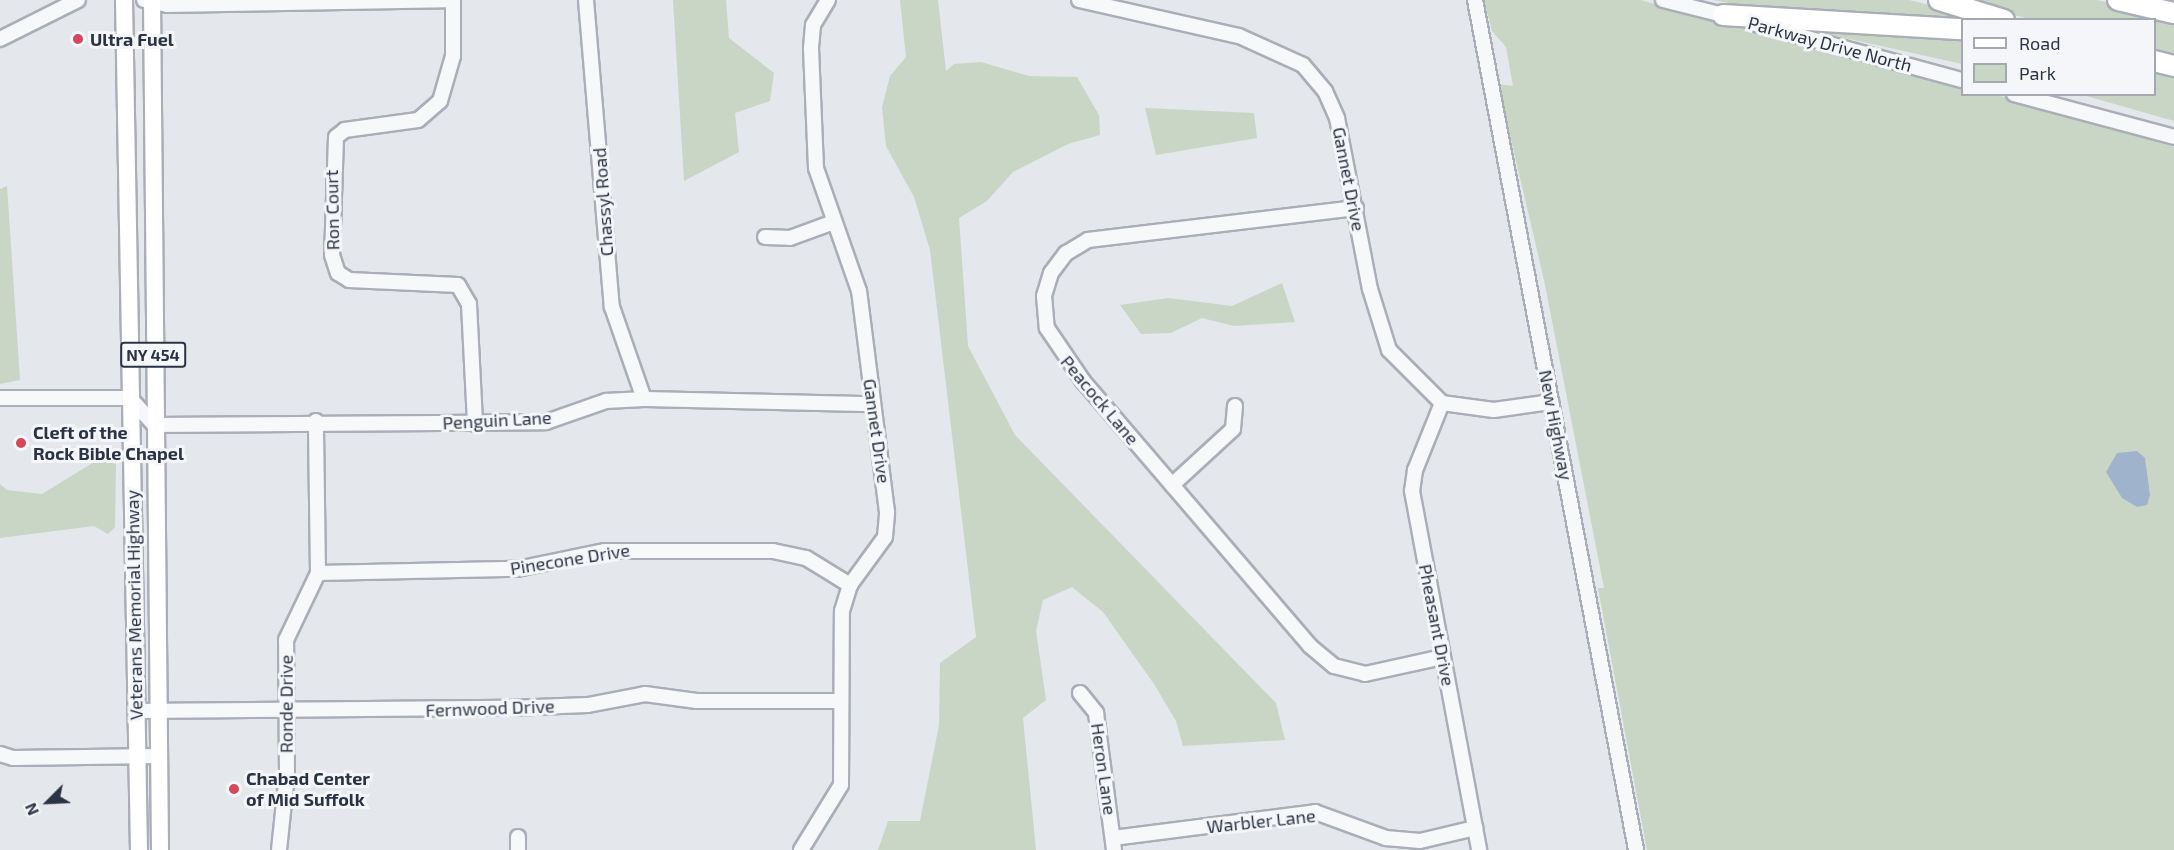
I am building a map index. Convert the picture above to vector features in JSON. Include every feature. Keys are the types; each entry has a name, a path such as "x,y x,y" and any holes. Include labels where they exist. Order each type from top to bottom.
{"highway":[{"path":"1939,0 1998,18"},
{"path":"2118,0 2174,13"},
{"path":"1723,15 1961,29"},
{"path":"2156,62 2174,66"}],"main road":[{"name":"Veterans Memorial Highway","path":"124,0 139,850"},
{"name":"Veterans Memorial Highway","path":"150,1 160,850"}],"street":[{"path":"0,39 78,0"},
{"path":"150,1 446,0"},
{"name":"Ron Court","path":"453,0 453,56 440,101 418,120 345,130 336,137 332,255 338,273 349,279 458,285 469,304 475,424"},
{"name":"Chassyl Road","path":"586,0 612,307 644,399"},
{"name":"Gannet Drive","path":"801,850 841,785 840,633 850,585 885,537 873,404 859,291 816,168 812,118 813,25 828,0"},
{"name":"Gannet Drive","path":"1078,0 1239,36 1303,65 1325,91 1337,118 1373,300 1389,350 1442,403"},
{"name":"New Highway","path":"1475,0 1635,850"},
{"name":"Parkway Drive North","path":"1663,0 1961,80"},
{"path":"2021,96 2174,137"},
{"name":"Peacock Lane","path":"1356,208 1111,234 1066,253 1051,273 1044,296 1056,348 1172,485 1334,666 1365,674 1443,657"},
{"path":"765,237 790,238 834,222"},
{"path":"0,398 130,398 154,425"},
{"name":"Penguin Lane","path":"154,425 316,421 475,424 546,422 606,401 644,399 873,404"},
{"path":"1442,403 1494,410 1551,402"},
{"name":"Pheasant Drive","path":"1442,403 1415,470 1412,491 1479,850"},
{"path":"1172,485 1233,429 1235,406"},
{"name":"Ronde Drive","path":"279,850 286,711 286,640 318,573 316,421"},
{"name":"Pinecone Drive","path":"318,573 517,569 617,550 773,551 806,558 850,585"},
{"name":"Heron Lane","path":"1080,693 1096,713 1114,844"},
{"name":"Fernwood Drive","path":"137,711 286,711 577,705 645,694 698,701 841,701"},
{"path":"0,754 158,756"},
{"name":"Warbler Lane","path":"1114,844 1315,812 1386,838 1420,841 1475,828"}],"green space":[{"path":"673,0 726,0 729,38 774,73 770,101 735,113 739,152 684,181"},
{"path":"900,0 938,0 946,71 954,64 981,62 1029,76 1077,77 1099,115 1100,135 1068,144 1013,172 987,201 959,218 968,346 1015,435 1276,703 1285,740 1183,746 1176,721 1154,684 1103,612 1072,587 1043,600 1036,631 1046,700 1023,718 1036,850 878,850 888,821 920,821 939,725 940,663 976,637 930,250 914,197 886,146 882,107 890,76 906,57"},
{"path":"1484,0 1640,0 1961,85 1961,96 2000,96 2174,147 2174,850 1647,850 1598,588 1604,588 1544,280 1498,84 1513,86 1506,47 1492,31"},
{"path":"1714,0 1909,0 1983,18 1961,19 1791,16"},
{"path":"1957,0 2097,0 2174,19 2174,59 2156,53 2156,18 2025,18"},
{"path":"1815,26 1961,38 1961,64 1809,30"},
{"path":"2156,72 2174,76 2174,121 2086,96 2156,96"},
{"path":"1145,108 1254,113 1257,138 1156,155"},
{"path":"7,186 20,380 0,384 0,189"},
{"path":"1282,283 1295,322 1234,326 1202,318 1171,333 1141,334 1120,305 1168,298 1232,306"},
{"path":"99,459 116,464 115,527 108,534 94,526 0,538 0,484 7,490 42,494"}],"water":[{"path":"2137,451 2145,458 2150,495 2147,505 2137,507 2122,498 2106,472 2117,453"}],"place":[{"name":"Ultra Fuel","path":"78,39"},
{"name":"Cleft of the Rock Bible Chapel","path":"21,443"},
{"name":"Chabad Center of Mid Suffolk","path":"234,789"}]}
